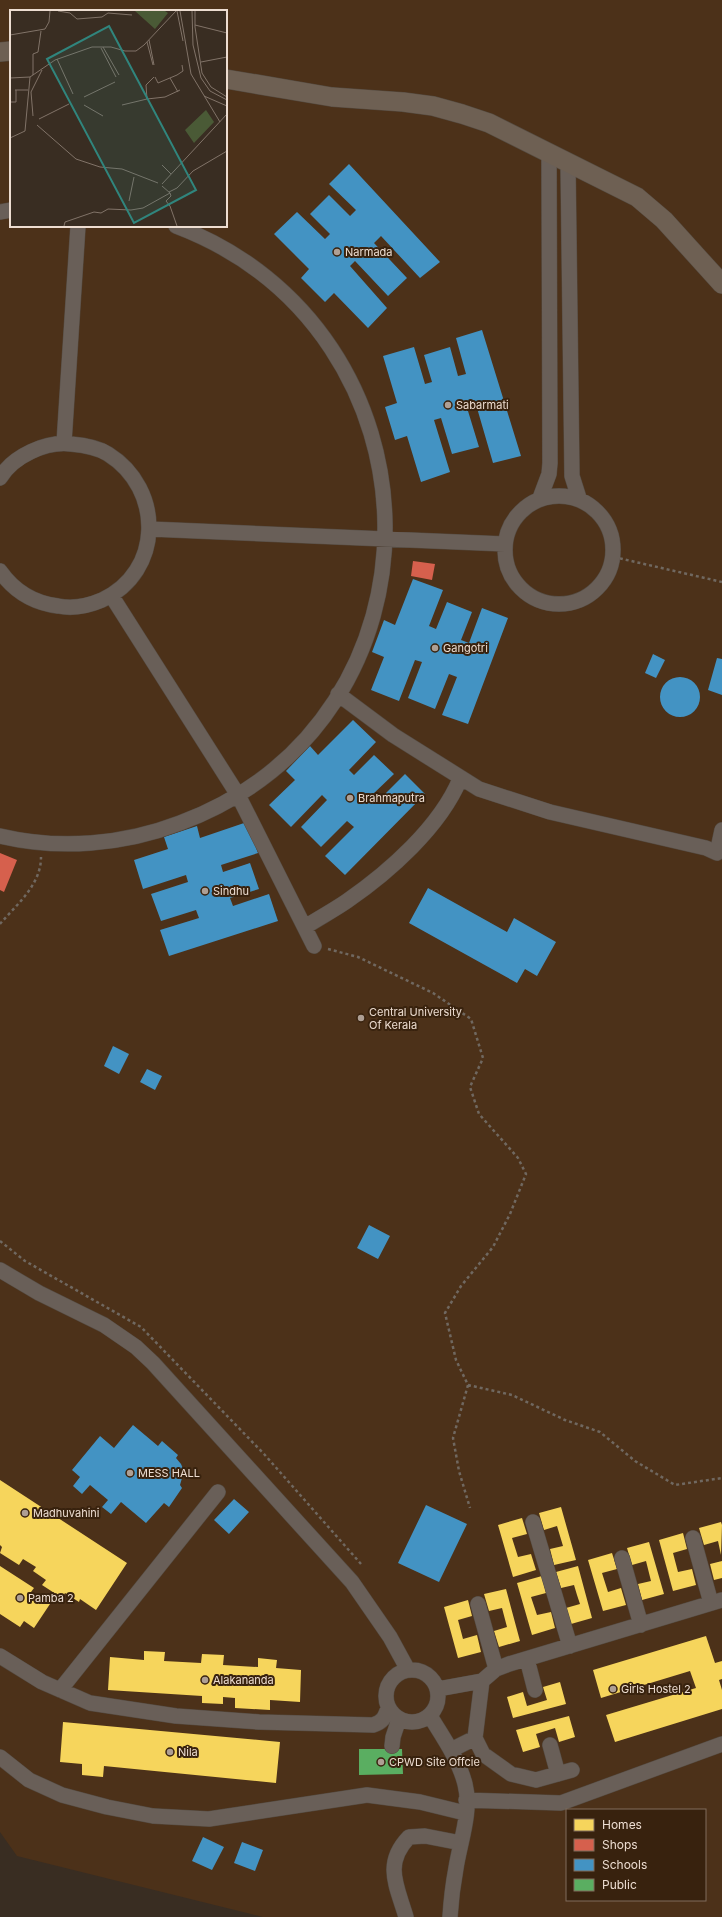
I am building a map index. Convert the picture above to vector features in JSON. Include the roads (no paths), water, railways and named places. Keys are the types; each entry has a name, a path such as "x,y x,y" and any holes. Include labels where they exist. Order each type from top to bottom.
{"main road":[{"path":"0,52 10,51"},
{"path":"227,79 332,97 402,102 433,106 489,123 549,154 620,187 648,205 672,228 722,284"}],"street":[{"path":"540,498 547,480 550,464 549,154"},
{"path":"568,163 572,476 579,498"},
{"path":"0,212 10,210"},
{"path":"64,443 78,227"},
{"path":"0,836 41,843 92,843 143,835 192,819 238,795 289,755 322,718 338,694 354,665 373,617 383,572 386,540 383,481 369,424 358,396 329,345 311,321 269,279 220,246 178,227"},
{"path":"0,478 20,458 41,448 64,443 86,446 108,454 126,468 139,485 148,507 150,529 147,549 139,567 127,583 111,595 90,605 68,608 45,605 24,596 7,581 0,571"},
{"path":"553,496 579,498 602,515 610,528 614,542 614,557 610,572 602,585 590,595 576,602 561,605 546,603 532,597 520,587 511,575 505,560 505,544 507,533 512,521 529,504 540,498 553,496"},
{"path":"150,529 505,544"},
{"path":"111,595 238,795 306,927 314,946"},
{"path":"338,694 393,735 460,779 479,789 550,812 706,848 720,853 722,830"},
{"path":"306,927 351,898 394,863 434,820 454,792 460,779"},
{"path":"0,1270 39,1293 104,1325 136,1347 153,1363 347,1577 390,1637 408,1670"},
{"path":"60,1690 218,1492"},
{"path":"533,1522 570,1646"},
{"path":"438,1689 482,1681 496,1669 717,1602 693,1538"},
{"path":"622,1558 641,1625"},
{"path":"478,1604 496,1669"},
{"path":"0,1656 42,1682 90,1703 176,1716 259,1722 373,1725 380,1723 384,1719 388,1708 386,1692 389,1684 400,1673 408,1670 423,1672 434,1682 438,1689 438,1704 430,1716 415,1722 400,1720 388,1708"},
{"path":"527,1659 535,1690"},
{"path":"482,1681 475,1738 483,1754 511,1774 536,1780 565,1772 550,1745"},
{"path":"430,1716 450,1750 465,1784 466,1806 444,1917"},
{"path":"392,1746 393,1737 400,1720"},
{"path":"450,1750 475,1738"},
{"path":"0,1757 29,1780 62,1794 107,1807 153,1816 209,1819 367,1795 466,1806 560,1803 722,1744"},
{"path":"406,1917 394,1881 394,1863 400,1846 409,1837 426,1836 458,1842"},
{"path":"450,1917 458,1842"}],"place":[{"name":"Narmada","path":"337,252"},
{"name":"Sabarmati","path":"448,405"},
{"name":"Gangotri","path":"435,648"},
{"name":"Brahmaputra","path":"350,798"},
{"name":"Sindhu","path":"205,891"},
{"name":"Central University Of Kerala","path":"361,1018"},
{"name":"MESS HALL","path":"130,1473"},
{"name":"Madhuvahini","path":"25,1513"},
{"name":"Pamba 2","path":"20,1598"},
{"name":"Alakananda","path":"205,1680"},
{"name":"Girls Hostel 2","path":"613,1689"},
{"name":"Nila","path":"170,1752"},
{"name":"CPWD Site Offcie","path":"381,1762"}]}
